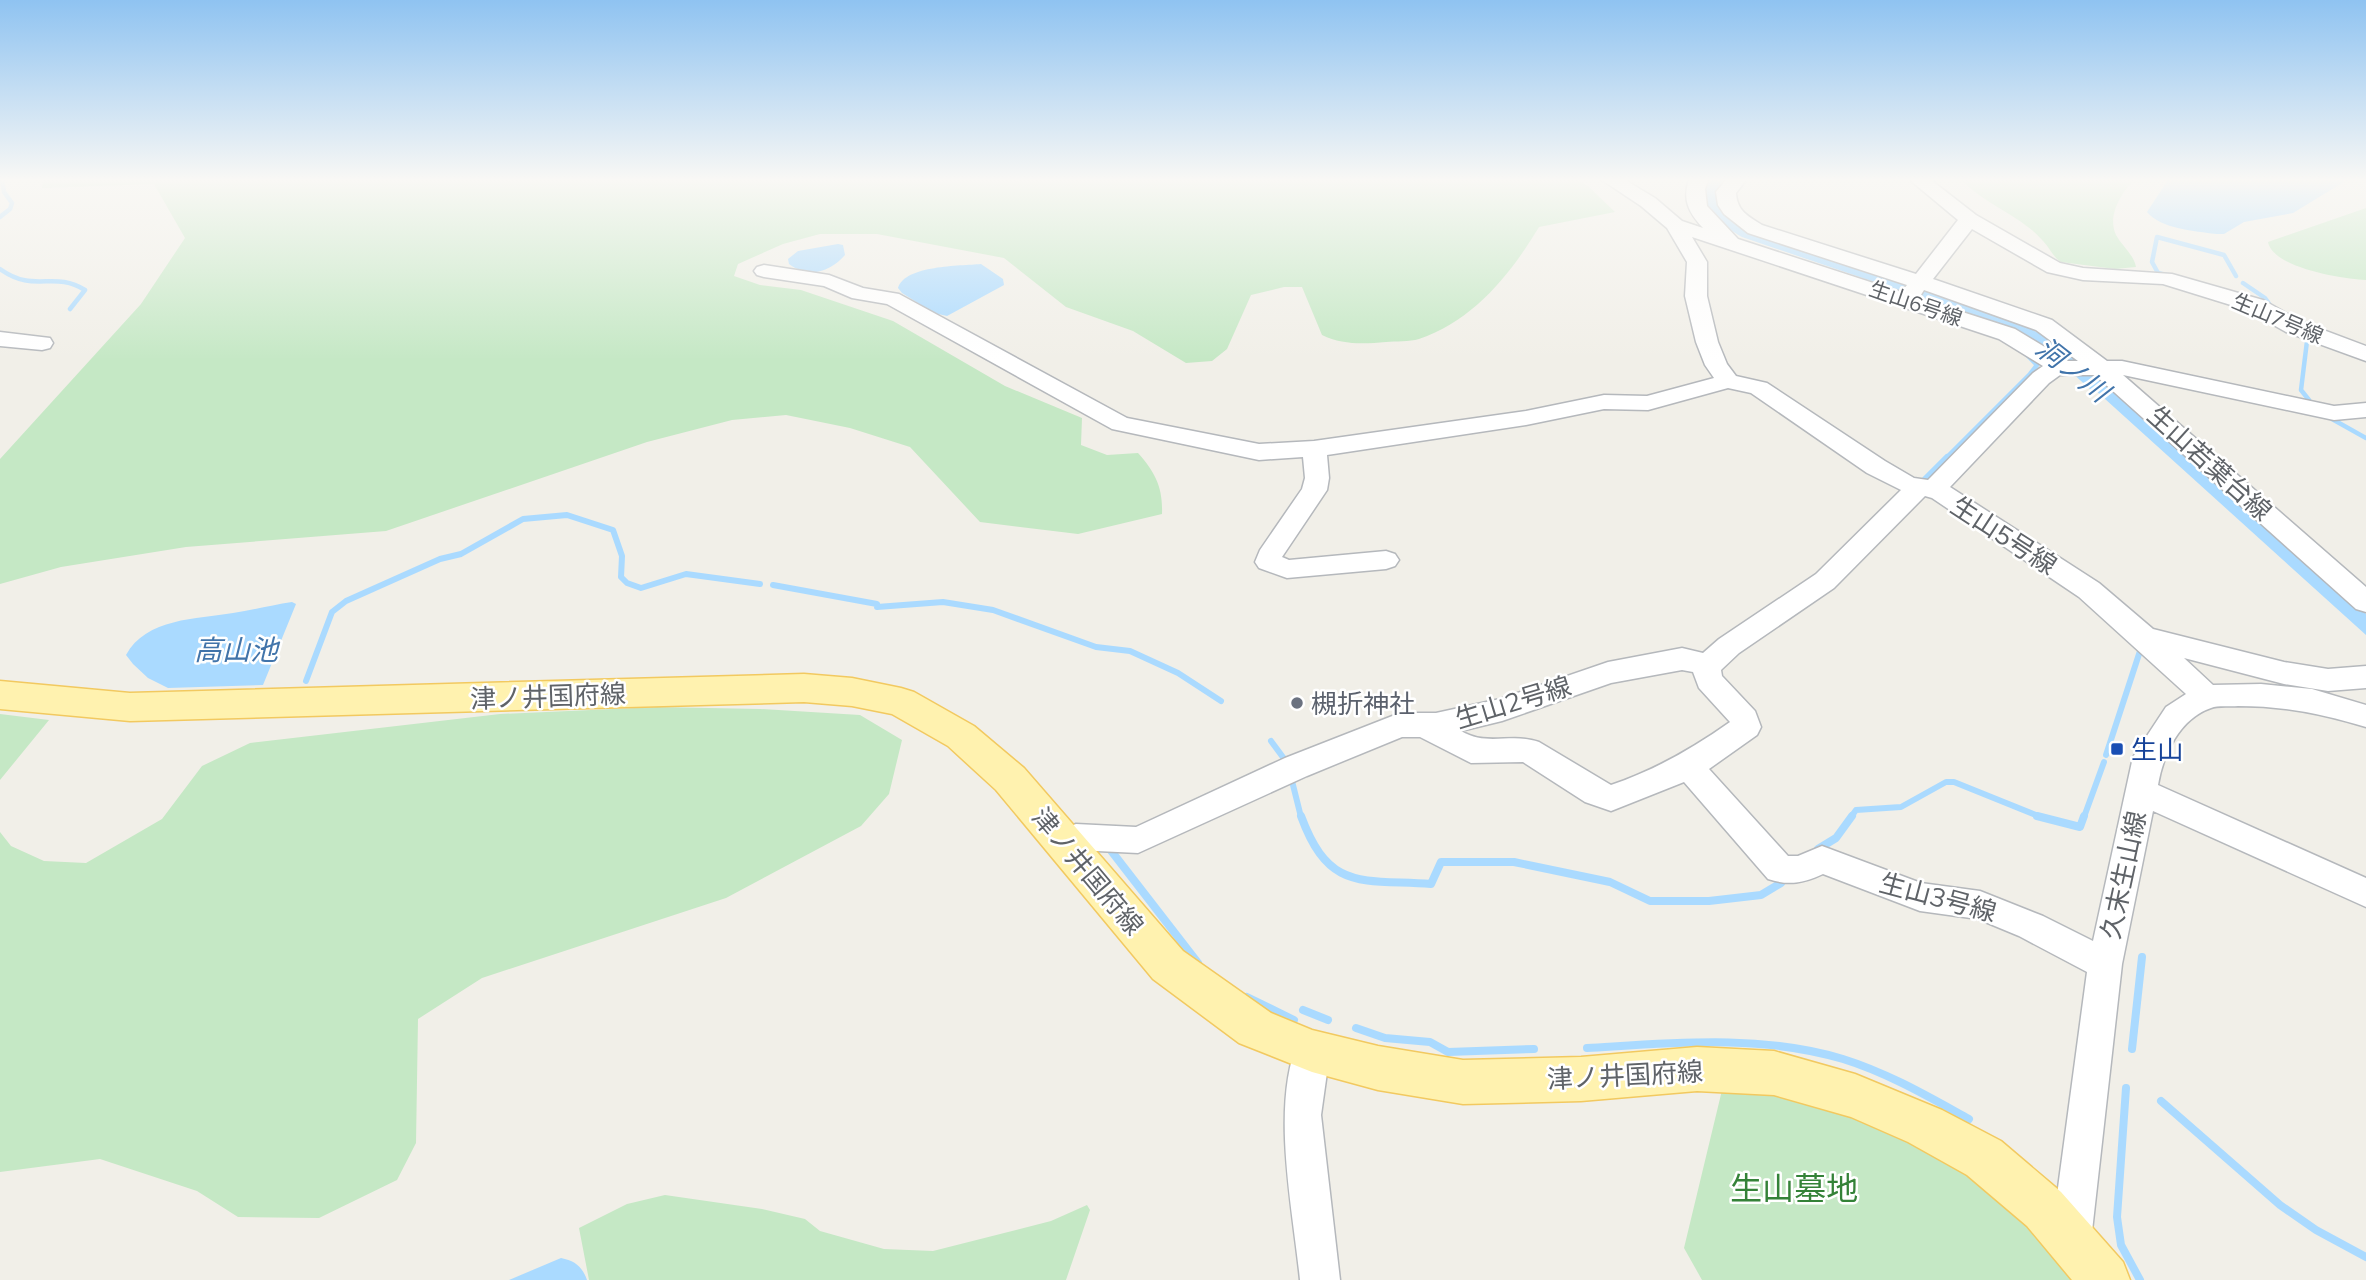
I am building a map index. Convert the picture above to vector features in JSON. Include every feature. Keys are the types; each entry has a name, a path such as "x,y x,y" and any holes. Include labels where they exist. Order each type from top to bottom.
{"main road":[{"name":"津ノ井国府線","path":"0,695 130,707 790,688 852,692 901,702 961,736 1010,779 1168,965 1255,1028 1312,1051 1378,1068 1463,1082 1581,1079 1697,1069 1774,1073 1856,1096 1925,1126 1984,1158 2026,1191 2105,1280"}],"street":[{"path":"1684,240 1697,262 1696,296 1707,341 1716,365 1728,381"},
{"name":"生山6号線","path":"1724,240 1914,291 2007,334 2063,368"},
{"name":"生山若葉台線","path":"1783,240 1914,291 2043,325 2101,367 2366,603"},
{"path":"1914,291 1953,240"},
{"name":"生山7号線","path":"2005,240 2054,268 2083,274 2165,278 2255,305 2294,327 2366,354"},
{"path":"764,271 829,281 859,294 892,298 1120,424 1259,452 1314,449 1526,418 1604,402 1655,402 1728,381 1759,388 1876,467 1907,484 1930,489"},
{"path":"0,339 42,343"},
{"name":"生山5号線","path":"1930,489 2041,379 2055,368 2063,368"},
{"path":"2063,368 2122,368 2334,413 2366,410"},
{"path":"1614,426 1619,420 1650,408 1655,402"},
{"path":"1314,449 1317,478 1314,490 1269,556 1268,562 1287,569 1386,560"},
{"path":"1426,725 1471,751 1528,750 1596,793 1611,798 1659,780 1734,738 1746,727 1745,719 1709,680 1705,664 1708,665 1729,646 1825,581 1930,489"},
{"name":"生山5号線","path":"1930,489 2089,590 2144,637 2284,673 2328,680 2366,677"},
{"path":"2144,637 2206,696 2261,695 2312,700 2366,716"},
{"name":"生山2号線","path":"1063,842 1076,837 1138,840 1296,767 1400,725 1436,725 1502,710 1608,673 1682,659 1705,664"},
{"name":"久末生山線","path":"2071,1240 2105,964 2148,757 2176,715 2206,696"},
{"name":"生山3号線","path":"1687,765 1780,869 1800,870 1822,860 1920,897 1980,905 2031,926 2105,964"},
{"path":"2140,791 2366,893"},
{"path":"1312,1051 1302,1115 1320,1280"}],"green space":[{"path":"184,240 799,240 738,264 734,276 760,285 801,290 893,321 1005,386 1082,418 1081,445 1107,455 1138,453 1157,480 1162,514 1078,534 980,522 910,447 850,428 786,415 732,420 647,442 386,531 186,547 61,567 0,584 0,459 141,304"},
{"path":"907,240 1531,240 1489,294 1457,320 1419,339 1361,343 1345,342 1322,335 1302,287 1284,287 1251,295 1227,349 1212,361 1186,363 1133,331 1066,307 1004,258"},
{"path":"2041,240 2119,240 2136,267 2115,269 2061,262"},
{"path":"2275,240 2366,240 2366,280 2326,274 2295,265 2282,259 2268,242"},
{"path":"657,707 860,715 902,740 889,794 861,826 726,898 482,978 418,1019 416,1143 397,1180 319,1218 238,1217 197,1191 100,1159 0,1172 0,832 11,846 44,861 86,863 162,819 202,766 250,743 500,714"},
{"path":"0,714 49,720 0,780"},
{"name":"生山墓地","path":"1723,1086 1819,1099 1946,1147 2086,1280 1702,1280 1684,1248"},
{"path":"665,1195 762,1209 805,1219 820,1231 884,1249 933,1251 1051,1221 1087,1205 1090,1210 1066,1280 589,1280 579,1228 627,1204"}],"water":[{"name":"洞ノ川","path":"1750,240 1770,240 1889,277 2024,326 2049,338 2110,387 2366,614 2366,635 2094,389 2091,390 2039,343 2004,326"},
{"path":"843,245 845,255 833,266 819,272 804,271 789,264 788,259 798,251"},
{"path":"981,264 1003,279 1004,285 947,316 934,313 898,288 903,280 922,271"},
{"name":"高山池","path":"292,602 296,604 263,685 168,688 148,678 126,655 146,634 174,622"},
{"path":"561,1258 577,1265 587,1280 509,1280"}],"waterway":[{"path":"2156,240 2152,262 2158,273 2166,275"},
{"path":"2167,240 2224,255 2236,276"},
{"path":"0,269 24,280 63,282 85,290 70,309"},
{"path":"2243,283 2265,298 2272,308"},
{"path":"2307,341 2301,390 2309,400"},
{"name":"洞ノ川","path":"1925,479 2030,374 2037,365 2028,356"},
{"path":"2332,419 2366,438"},
{"path":"306,681 332,612 346,601 440,559 461,554 523,519 567,515 613,530 622,556 621,577 627,583 641,588 686,574 760,584"},
{"path":"773,585 877,604"},
{"path":"877,607 943,602 993,610 1096,647 1130,651 1178,673 1221,701"},
{"path":"2106,755 2141,648"},
{"path":"1271,741 1288,764"},
{"path":"2084,817 2104,762"},
{"path":"1291,777 1301,817"},
{"path":"1851,817 1856,810 1901,807 1946,782 1954,782 2041,817"},
{"path":"1301,816 1323,858 1336,870 1350,877 1366,880 1431,884 1441,862 1514,862 1610,882 1650,901 1709,901 1761,895 1781,883"},
{"path":"1818,849 1836,838 1852,816"},
{"path":"2037,816 2080,827 2084,816"},
{"path":"1109,848 1198,963"},
{"path":"2132,1049 2142,957"},
{"path":"1247,997 1294,1020"},
{"path":"1303,1010 1328,1020"},
{"path":"1356,1028 1385,1038 1430,1042 1448,1052 1534,1049"},
{"path":"1587,1048 1716,1042 1812,1051 1876,1071 1969,1119"},
{"path":"2126,1088 2117,1217 2121,1245 2140,1280"},
{"path":"2161,1101 2280,1205 2316,1230 2366,1257"}],"place":[{"name":"槻折神社","path":"1297,703"},
{"name":"生山","path":"2117,749"}]}
